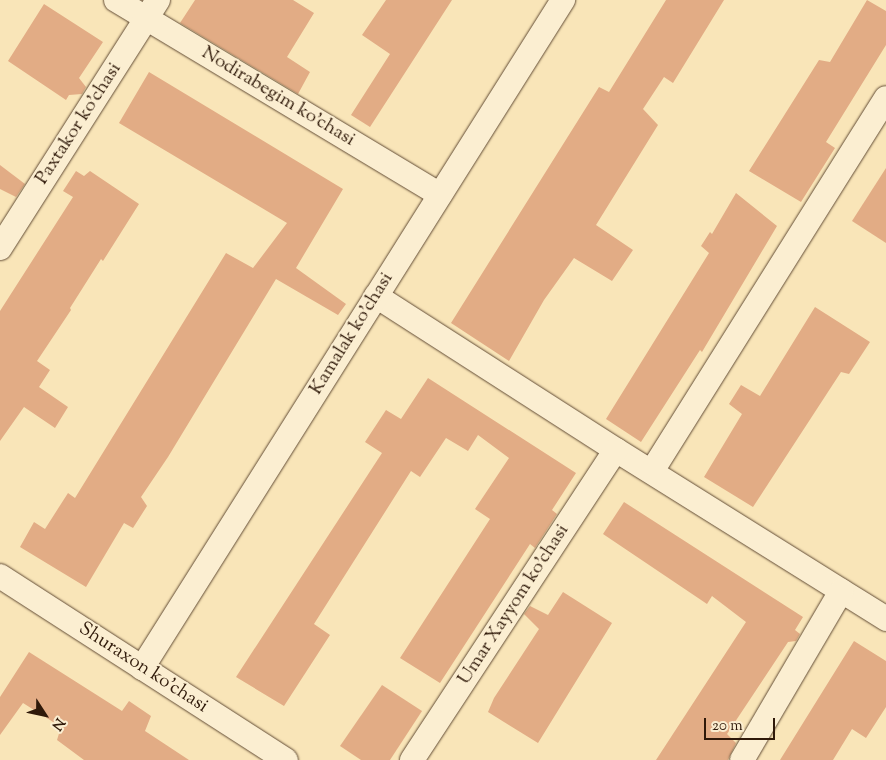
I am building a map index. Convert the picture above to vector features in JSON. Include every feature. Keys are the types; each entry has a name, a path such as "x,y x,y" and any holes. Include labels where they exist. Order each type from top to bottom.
{"street":[{"name":"Nodirabegim ko'chasi","path":"116,0 152,9 440,194"},
{"name":"Kamalak ko'chasi","path":"142,668 563,0"},
{"name":"Paxtakor ko'chasi","path":"0,248 152,9"},
{"path":"652,471 886,98"},
{"path":"376,296 886,620"},
{"name":"Umar Xayyom ko'chasi","path":"412,760 616,450"},
{"name":"Shuraxon ko'chasi","path":"0,576 286,760"},
{"path":"742,760 842,591"}],"building":[{"path":"195,0 293,0 314,13 287,57 310,72 298,94 180,23"},
{"path":"386,0 452,0 370,127 351,115 390,54 362,35"},
{"path":"666,0 724,0 673,83 664,77 643,109 658,125 596,225 633,250 612,281 574,258 544,300 509,361 451,323 599,87 609,92"},
{"path":"867,0 886,11 886,45 826,142 835,148 801,202 749,171 819,60 830,62"},
{"path":"44,4 103,42 79,78 86,87 82,94 69,95 66,100 8,61"},
{"path":"149,72 343,189 296,268 346,304 338,315 276,279 168,457 141,497 147,506 133,528 124,523 86,587 20,547 34,522 45,529 68,493 75,498 226,253 253,268 287,223 119,123"},
{"path":"0,165 25,184 16,197 0,189"},
{"path":"886,168 886,243 852,221"},
{"path":"76,171 84,176 90,171 139,204 103,261 101,259 70,308 71,310 37,361 50,370 39,387 68,407 55,428 24,407 0,441 0,311 73,197 63,191"},
{"path":"736,193 777,226 702,352 700,350 641,442 606,419 709,253 701,246 710,232 712,234"},
{"path":"815,307 870,342 849,374 841,372 753,507 704,477 742,414 729,404 741,385 760,396"},
{"path":"428,378 576,473 552,510 557,514 535,548 530,544 440,683 400,658 490,519 475,509 509,458 478,435 468,451 446,438 420,477 411,471 314,624 330,635 284,706 236,677 382,453 365,442 386,410 401,419"},
{"path":"624,502 803,617 795,630 800,634 796,641 788,642 727,734 736,743 728,760 656,760 746,622 712,596 707,604 603,534"},
{"path":"563,592 612,623 538,743 488,712 494,698 539,629 524,614 530,606 548,615"},
{"path":"854,641 886,661 886,707 866,738 852,729 833,760 780,760"},
{"path":"29,652 122,711 129,701 151,716 145,731 189,760 84,760 57,740 61,727 23,703 0,735 0,697"},
{"path":"382,685 422,711 390,760 361,760 340,746"}]}
